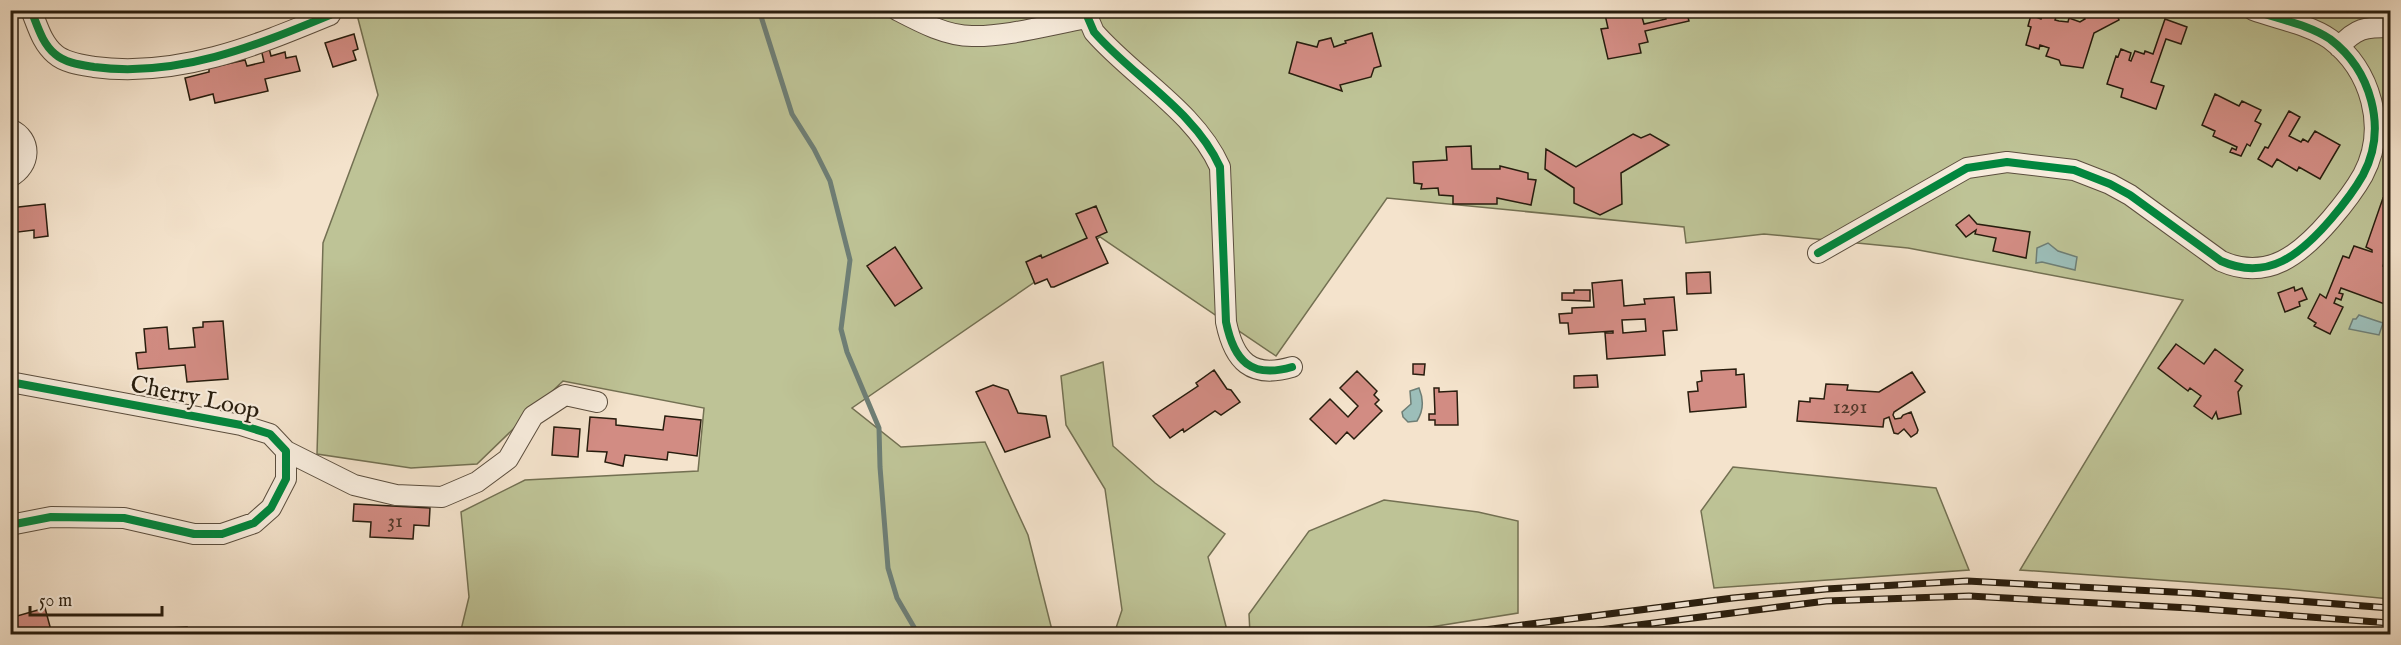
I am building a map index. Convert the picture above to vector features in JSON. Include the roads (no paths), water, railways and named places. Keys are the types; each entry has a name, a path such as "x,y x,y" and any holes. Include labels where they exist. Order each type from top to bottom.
{"street":[{"path":"31,10 44,42 57,56 82,65 120,70 185,65 253,47 330,15"},
{"path":"897,10 948,32 971,36 996,34 1088,14 1094,32 1194,126 1211,147 1220,166 1226,322 1230,341 1238,356 1249,366 1262,371 1278,371 1292,367"},
{"path":"1818,253 1967,168 2007,162 2074,170 2110,184 2130,195 2221,261 2232,266 2245,269 2277,264 2294,256 2353,193 2364,173 2373,149 2374,122 2370,93 2355,66 2339,47 2325,36 2253,10"},
{"path":"2339,47 2353,33 2366,29 2391,27"},
{"path":"10,129 20,135 28,150 24,167 10,177"},
{"name":"Cherry Loop","path":"10,381 241,425 270,434 286,452 354,485 396,495 442,497 477,482 508,459 533,416 565,395 597,402"},
{"path":"10,525 51,517 124,518 194,534 222,534 254,523 271,508 286,479 286,452"}],"water":[{"path":"2048,243 2058,251 2077,257 2075,270 2042,262 2036,263 2037,248"},
{"path":"2359,315 2383,323 2379,335 2349,329 2353,319"},
{"path":"1419,388 1422,397 1421,413 1417,421 1408,422 1402,412 1411,404 1410,391"},
{"path":"2028,632 2060,634 1865,634"}],"waterway":[{"path":"759,10 792,114 814,149 830,181 850,260 841,329 847,352 879,428 888,568 897,598 918,634"}],"railway":[{"path":"1453,634 1733,598 1826,589 1967,581 2192,593 2390,608"},
{"path":"1568,634 1826,601 1969,596 2190,608 2390,623"}]}
